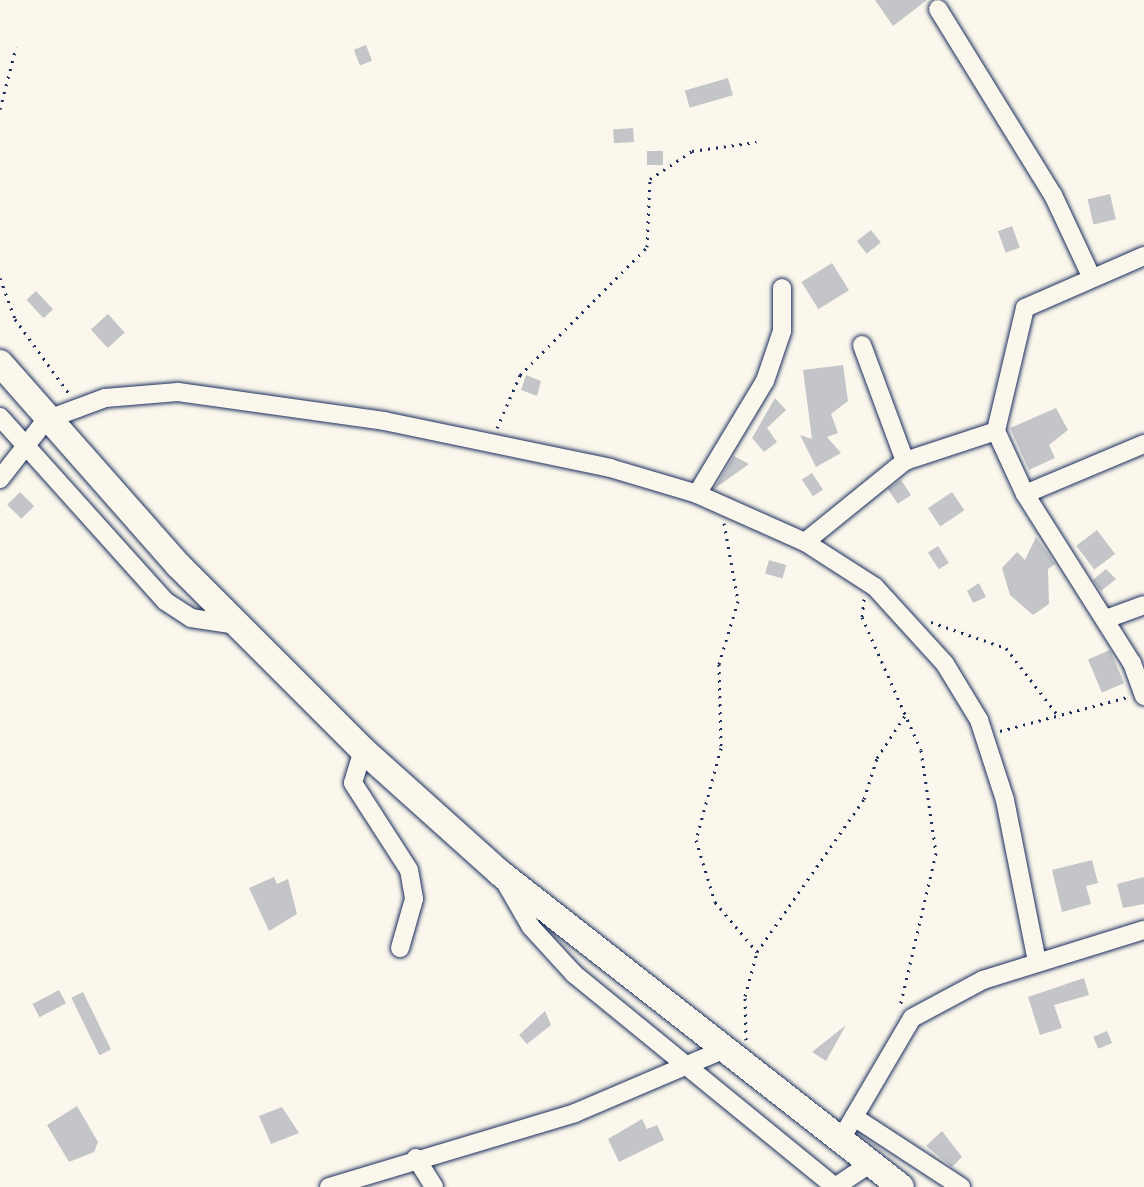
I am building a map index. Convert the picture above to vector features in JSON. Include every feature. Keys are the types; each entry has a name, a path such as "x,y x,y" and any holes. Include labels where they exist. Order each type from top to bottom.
{"highway":[{"path":"0,363 46,420 237,625 363,750 500,873 723,1050 847,1128 871,1163 901,1187"}],"street":[{"path":"938,9 1053,195 1090,274"},
{"path":"1143,695 1106,619 1025,494 996,431 1021,313 1090,274 1144,256"},
{"path":"697,494 765,381 782,331 782,288"},
{"path":"862,345 905,461"},
{"path":"0,479 46,420 79,407 178,392 491,441 697,494 805,542 875,587 945,664 986,733 1037,961"},
{"path":"0,417 165,601 191,618 237,625"},
{"path":"805,542 905,461 996,431"},
{"path":"1025,494 1144,444"},
{"path":"1106,619 1144,605"},
{"path":"363,750 353,783 409,870 414,899 400,948"},
{"path":"500,873 531,927 574,974 682,1069 835,1187 871,1163"},
{"path":"961,1187 847,1128 893,1040 948,995 1037,961 1144,930"},
{"path":"329,1187 416,1158 575,1113 723,1050"},
{"path":"416,1158 434,1187"}],"path":[{"path":"0,109 16,47"},
{"path":"491,441 520,375 647,247 650,179 692,151 756,142"},
{"path":"0,278 15,319 79,407"},
{"path":"723,508 738,601 719,664 721,748 696,840 715,902 757,952"},
{"path":"875,587 860,610 921,750 936,853 893,1040"},
{"path":"905,619 958,635 976,632 1006,648 1060,718"},
{"path":"986,733 1060,718 1143,695"},
{"path":"746,1067 745,996 757,952 864,799 877,758 906,714"}],"building":[{"path":"875,0 927,0 893,26"},
{"path":"366,45 372,61 360,66 354,50"},
{"path":"728,78 733,95 690,108 685,90"},
{"path":"633,128 634,142 614,143 613,129"},
{"path":"647,151 663,151 663,165 647,165"},
{"path":"1110,194 1116,219 1093,225 1088,199"},
{"path":"1012,226 1020,248 1006,253 998,231"},
{"path":"871,230 881,243 867,254 857,241"},
{"path":"832,263 849,290 818,309 801,282"},
{"path":"36,291 53,309 44,318 26,300"},
{"path":"108,314 125,333 108,348 91,329"},
{"path":"843,365 848,401 831,414 838,433 827,437 841,453 816,467 800,435 812,439 803,370"},
{"path":"526,375 541,381 537,396 521,390"},
{"path":"775,398 786,410 767,428 777,442 764,452 752,438"},
{"path":"1056,408 1068,430 1049,445 1055,458 1029,470 1010,428"},
{"path":"734,456 749,464 714,489"},
{"path":"812,473 823,490 813,496 802,480"},
{"path":"901,480 911,495 898,504 888,489"},
{"path":"20,492 34,506 21,519 7,505"},
{"path":"952,492 964,510 940,526 928,508"},
{"path":"1097,530 1115,554 1094,570 1076,546"},
{"path":"1036,537 1055,564 1048,569 1049,604 1033,615 1010,595 1002,568 1017,552 1025,560"},
{"path":"938,546 949,563 939,569 928,553"},
{"path":"769,560 786,565 782,578 765,573"},
{"path":"1106,569 1116,579 1101,591 1093,580"},
{"path":"979,583 986,597 973,603 967,591"},
{"path":"1110,650 1124,683 1102,693 1088,659"},
{"path":"1092,860 1098,883 1086,886 1091,904 1062,912 1052,870"},
{"path":"274,877 277,884 288,879 297,914 269,931 249,888"},
{"path":"1144,877 1144,904 1123,908 1117,884"},
{"path":"1084,978 1089,995 1054,1005 1062,1028 1040,1035 1028,997"},
{"path":"59,990 66,1003 40,1017 33,1004"},
{"path":"83,992 111,1050 99,1055 71,998"},
{"path":"545,1011 551,1025 527,1044 519,1035"},
{"path":"846,1025 826,1061 812,1052"},
{"path":"1107,1031 1112,1043 1098,1049 1093,1037"},
{"path":"77,1106 98,1142 94,1152 69,1162 47,1125"},
{"path":"282,1107 299,1133 271,1144 259,1116"},
{"path":"642,1119 647,1129 657,1125 664,1140 619,1162 608,1139"},
{"path":"942,1131 962,1157 952,1167 926,1146"}]}
